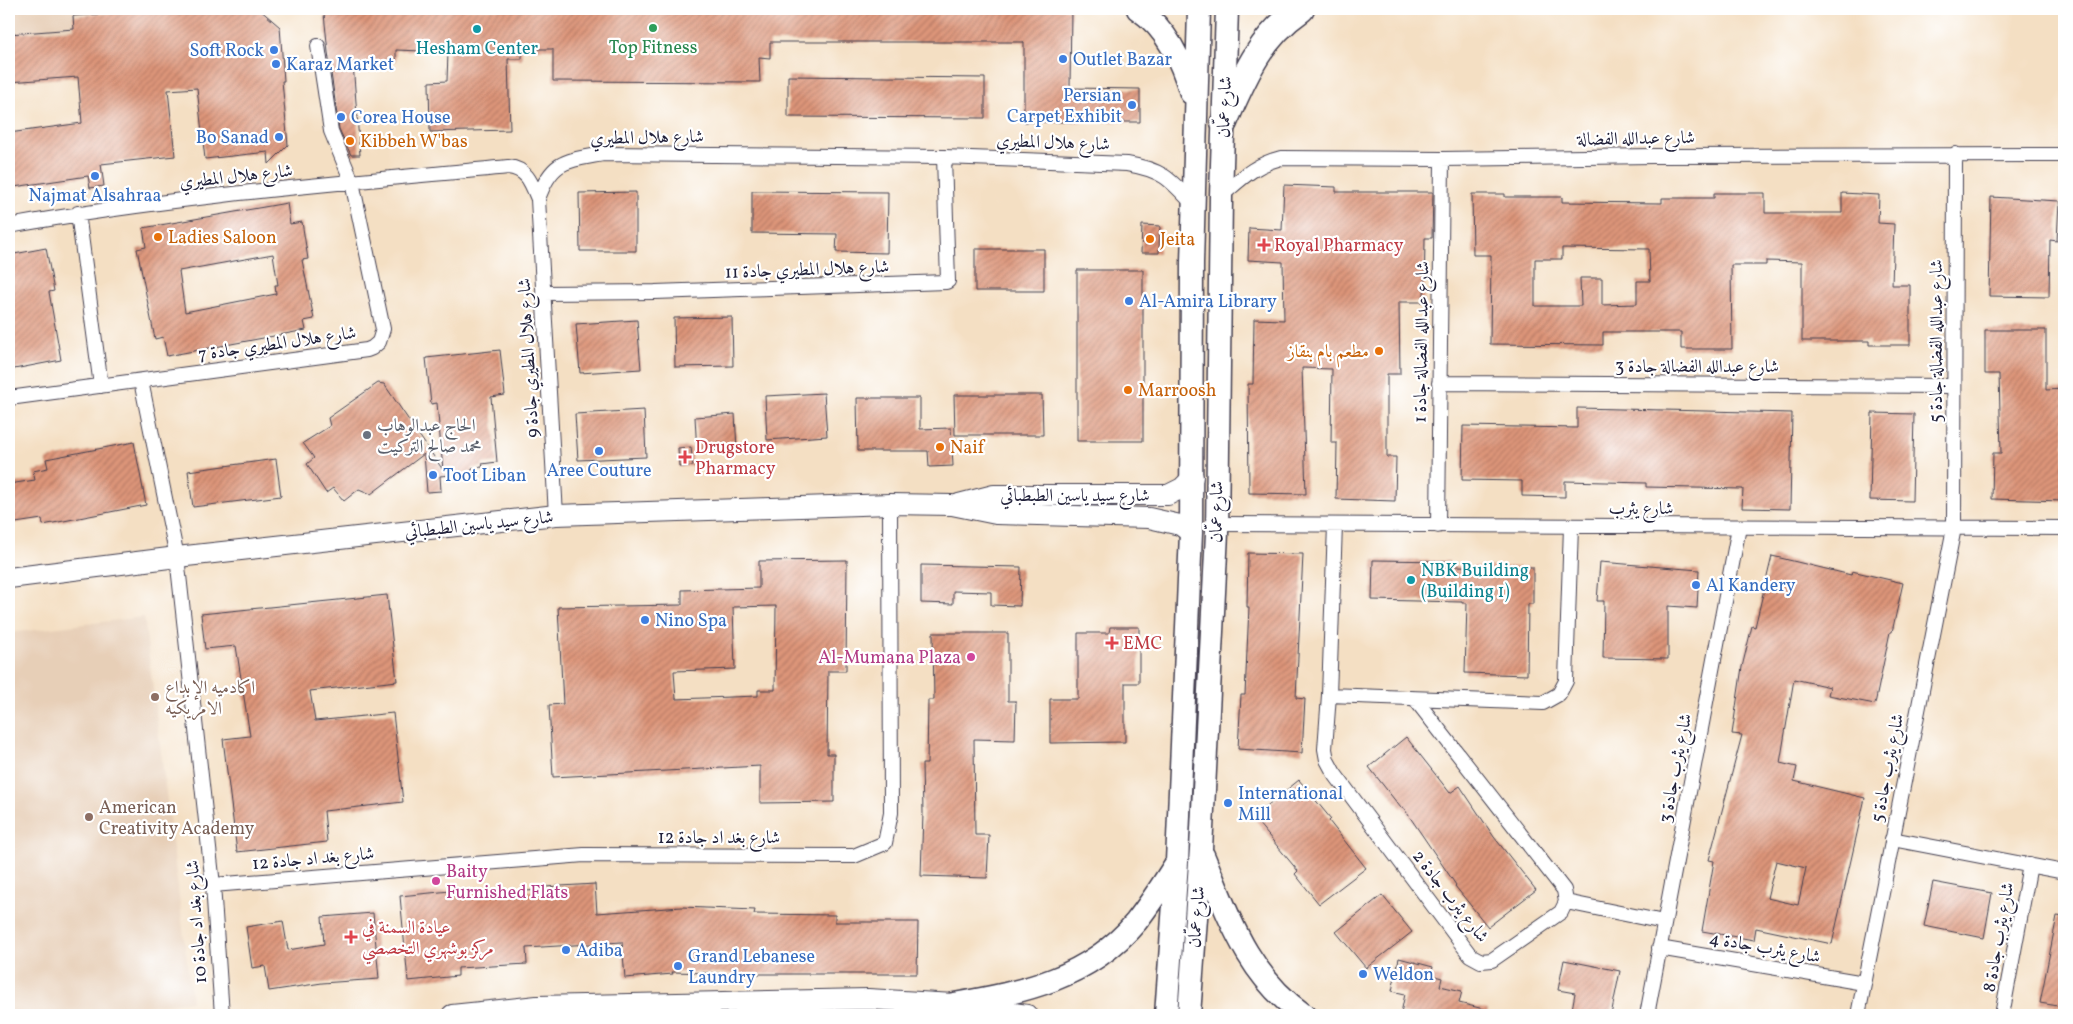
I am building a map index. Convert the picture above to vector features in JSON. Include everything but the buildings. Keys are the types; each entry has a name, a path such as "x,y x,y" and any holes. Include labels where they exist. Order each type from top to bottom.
{"highway":[{"path":"1224,122 1242,80 1258,52 1277,29 1301,9"}],"main road":[{"path":"1138,9 1155,24 1178,55 1196,110"},
{"name":"شارع عمّان","path":"1166,1015 1177,862 1193,477 1194,205 1199,9"},
{"name":"شارع عمّان","path":"1189,1015 1201,849 1217,524 1221,196 1228,9"},
{"path":"1201,849 1248,955 1259,973 1277,993 1304,1015"},
{"path":"954,1004 1025,990 1048,983 1084,966 1108,949 1135,923 1177,862"}],"street":[{"name":"شارع هلال المطيري جادة 7","path":"9,398 367,350 376,346 382,339 383,329 352,182 330,131 318,46"},
{"name":"شارع هلال المطيري","path":"538,199 545,179 557,167 570,160 603,154 944,157 1127,164 1149,168 1173,182 1194,205"},
{"name":"شارع عبدالله الفضالة","path":"1221,196 1263,163 1281,158 1442,159 1955,154 2064,155"},
{"name":"شارع عبدالله الفضالة جادة 5","path":"1954,528 1955,154"},
{"name":"شارع هلال المطيري جادة 11","path":"543,293 655,292 946,282 948,281 944,157"},
{"name":"شارع عبدالله الفضالة جادة 1","path":"1438,526 1442,159"},
{"name":"شارع هلال المطيري","path":"9,226 78,213 352,182 508,167 522,171 530,180 538,199"},
{"name":"شارع هلال المطيري جادة 9","path":"538,199 556,515"},
{"path":"78,213 101,386"},
{"path":"141,381 177,557"},
{"name":"شارع عبدالله الفضالة جادة 3","path":"1439,383 1954,386"},
{"name":"شارع سيد ياسين الطبطبائي","path":"952,505 994,495 1168,495 1182,488 1193,477"},
{"name":"شارع سيد ياسين الطبطبائي","path":"9,578 177,557 556,515 890,504 952,505 996,514 1149,518 1180,525 1191,533"},
{"name":"شارع بغد اد جادة 12","path":"212,885 584,855 854,856 885,843 891,813 890,504"},
{"name":"شارع يثرب","path":"1217,524 2064,528"},
{"name":"شارع يثرب جادة 2","path":"1335,525 1329,694 1325,748 1327,760 1334,773 1470,955 1481,961 1492,960 1561,912 1566,902"},
{"path":"1329,694 1415,699 1543,702 1559,694 1566,680 1571,526"},
{"name":"شارع يثرب جادة 3","path":"1647,1015 1739,527"},
{"name":"شارع يثرب جادة 5","path":"1858,1015 1954,528"},
{"name":"شارع بغد اد جادة 10","path":"177,557 212,885 222,1015"},
{"path":"1415,699 1564,890 1566,902 1664,922"},
{"path":"1892,839 2064,872"},
{"name":"شارع يثرب جادة 8","path":"2002,1015 2030,865"},
{"name":"شارع يثرب جادة 4","path":"1659,948 1864,983"},
{"path":"452,1015 537,1006 868,999 954,1004 1027,1015"}],"shaded area":[{"path":"9,9 166,9 74,16 74,29 9,34"},
{"name":"American Creativity Academy","path":"144,617 192,1001 77,1015 9,1015 9,633"}],"place":[{"name":"Top Fitness","path":"653,28"},
{"name":"Hesham Center","path":"477,29"},
{"name":"Soft Rock","path":"274,50"},
{"name":"Outlet Bazar","path":"1063,59"},
{"name":"Karaz Market","path":"276,64"},
{"name":"Persian Carpet Exhibit","path":"1132,105"},
{"name":"Corea House","path":"341,117"},
{"name":"Bo Sanad","path":"279,137"},
{"name":"Kibbeh W'bas","path":"350,141"},
{"name":"Najmat Alsahraa","path":"95,176"},
{"name":"Ladies Saloon","path":"158,237"},
{"name":"Jeita","path":"1150,239"},
{"name":"Royal Pharmacy","path":"1264,245"},
{"name":"Al-Amira Library","path":"1129,301"},
{"name":"مطعم بام بنقاز","path":"1379,351"},
{"name":"Marroosh","path":"1128,390"},
{"name":"الحاج عبدالوهاب محمد صالح التركيت","path":"367,435"},
{"name":"Naif","path":"940,447"},
{"name":"Aree Couture","path":"599,451"},
{"name":"Drugstore Pharmacy","path":"685,457"},
{"name":"Toot Liban","path":"433,475"},
{"name":"NBK Building (Building 1)","path":"1411,580"},
{"name":"Al Kandery","path":"1696,585"},
{"name":"Nino Spa","path":"645,620"},
{"name":"EMC","path":"1112,643"},
{"name":"Al-Mumana Plaza","path":"971,657"},
{"name":"اكادميه الإبداع الامريكيه","path":"155,697"},
{"name":"International Mill","path":"1228,803"},
{"name":"American Creativity Academy","path":"89,817"},
{"name":"Baity Furnished Flats","path":"436,881"},
{"name":"عيادة السمنة في مركز بوشهري التخصصي","path":"351,937"},
{"name":"Adiba","path":"566,950"},
{"name":"Grand Lebanese Laundry","path":"678,966"},
{"name":"Weldon","path":"1363,974"}]}
